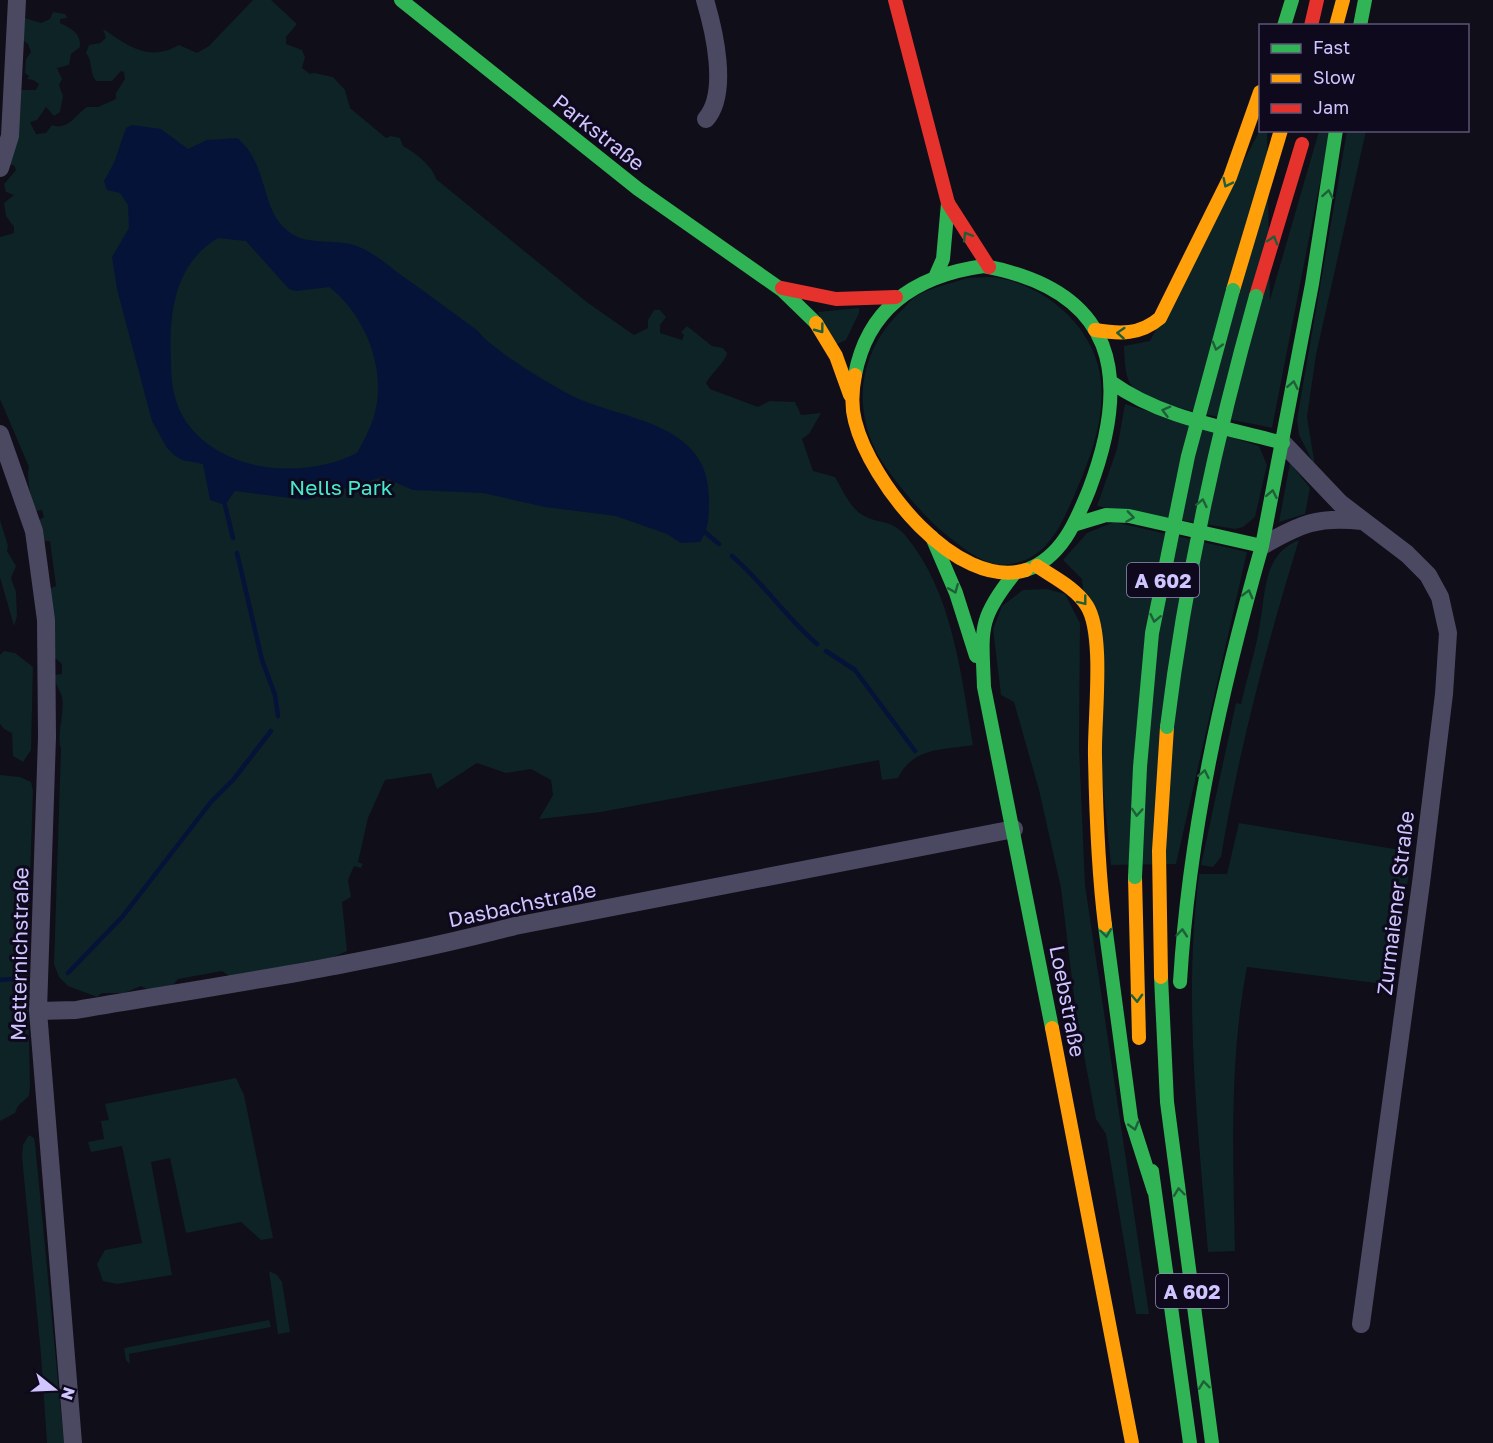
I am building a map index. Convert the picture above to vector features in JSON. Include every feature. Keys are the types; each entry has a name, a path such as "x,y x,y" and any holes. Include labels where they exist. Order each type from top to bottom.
{"main road":[{"name":"Parkstraße","path":"401,0 545,117 672,214 779,287 813,319 826,337 843,369 853,405"},
{"path":"895,0 948,203 989,267"},
{"path":"1285,24 1292,0"},
{"path":"1311,24 1317,0"},
{"path":"1337,24 1343,0"},
{"path":"1360,24 1365,0"},
{"path":"1095,330 1122,334 1138,332 1150,328 1160,318 1230,177 1259,95"},
{"name":"A 602","path":"1140,1052 1135,877 1140,767 1152,633 1188,456 1233,290 1280,132"},
{"path":"1179,1001 1189,871 1198,804 1220,698 1262,546 1326,205 1336,132"},
{"name":"A 602","path":"1212,1443 1172,1138 1161,1018 1159,877 1166,737 1182,606 1212,460 1256,296 1304,137"},
{"path":"936,275 943,259 948,203"},
{"path":"989,267 1019,272 1051,286 1068,299 1095,330 1112,382 1111,410 1095,475 1073,525 1053,553 1037,566 1014,574 1001,574 978,568 931,535 891,489 874,465 859,436 853,405 853,382 865,341 877,320 896,297 936,275 961,268 989,267"},
{"name":"Parkstraße","path":"779,287 836,299 896,297"},
{"path":"1112,382 1131,398 1150,406 1283,443"},
{"path":"1073,525 1107,515 1129,516 1262,546"},
{"path":"931,535 956,592 984,687"},
{"path":"1037,566 1079,595 1088,607 1096,631 1095,756 1099,868 1131,1119 1154,1191"},
{"name":"Loebstraße","path":"1014,574 993,600 985,618 982,634 984,687 1014,829 1132,1443"},
{"path":"1172,1138 1180,1071"},
{"name":"A 602","path":"1146,1115 1154,1191 1190,1443"}],"street":[{"path":"0,168 10,136 17,0"},
{"path":"705,0 710,17 718,80 716,101 706,119"},
{"name":"Metternichstraße","path":"0,435 34,531 46,620 47,736 38,1011 73,1443"},
{"name":"Zurmaiener Straße","path":"1283,443 1320,484 1362,522 1407,554 1428,574 1440,597 1448,633 1444,694 1421,883 1361,1324"},
{"name":"Zurmaiener Straße","path":"1262,546 1299,525 1311,521 1335,518 1362,522"},
{"name":"Dasbachstraße","path":"38,1011 76,1010 339,966 438,946 515,926 1014,829"}],"green space":[{"name":"Nells Park","path":"253,0 271,0 297,24 286,37 286,44 302,50 305,57 302,68 310,74 333,77 345,90 350,108 386,138 391,136 400,138 403,146 427,164 436,179 588,303 634,335 648,328 648,320 654,310 660,310 666,317 660,325 660,333 682,340 684,335 681,332 687,326 712,346 723,348 727,353 726,356 706,383 710,389 758,407 770,401 795,402 801,415 821,413 809,434 802,439 813,471 835,477 850,502 861,514 894,526 905,535 934,582 953,635 973,745 940,749 920,755 904,768 898,778 882,780 879,760 601,812 539,819 553,795 551,780 531,769 506,773 477,763 437,789 431,773 385,780 368,818 358,862 363,864 361,868 354,866 348,880 351,897 342,902 347,951 334,957 294,964 235,980 222,971 178,979 171,987 147,989 141,986 124,993 102,993 97,997 68,986 59,977 54,964 61,749 59,737 63,704 55,675 62,674 62,664 55,658 48,589 56,586 50,541 43,541 39,520 44,517 42,510 36,511 34,506 29,483 29,467 0,399 0,237 14,233 14,227 6,216 4,203 14,195 6,192 4,184 16,170 14,165 10,165 20,90 36,90 39,84 27,79 29,76 25,73 26,59 31,52 28,44 22,40 25,18 41,23 50,19 53,12 65,14 67,18 60,19 60,23 75,32 80,42 80,47 71,54 69,65 57,68 62,79 59,85 63,96 60,112 54,116 46,107 37,120 30,122 36,134 46,133 52,125 67,124 87,107 98,107 116,99 116,93 125,79 124,72 121,71 112,81 96,81 86,53 89,45 100,43 106,38 103,29 140,50 158,52 179,45 197,53 209,46"},
{"path":"1259,132 1267,132 1270,300 1319,132 1330,132 1272,428 1177,407 1158,401 1133,387 1128,379 1124,346 1150,341"},
{"path":"1347,132 1366,132 1316,355 1307,417 1315,466 1299,435 1297,419"},
{"path":"995,277 1017,283 1051,301 1066,313 1090,344 1101,381 1101,410 1095,439 1081,481 1064,517 1052,538 1035,555 1011,564 993,563 975,556 927,517 906,494 880,458 868,430 864,411 863,392 870,356 878,339 889,324 917,295 967,278"},
{"path":"859,308 859,313 846,340 835,345 818,312"},
{"path":"1125,404 1259,446 1267,465 1255,517 1243,527 1235,529 1097,506 1117,449"},
{"path":"1290,463 1310,488 1305,514 1279,522"},
{"path":"0,520 8,546 7,551 16,566 11,578 16,592 17,616 14,626 0,577"},
{"path":"1114,522 1247,552 1176,864 1111,865 1082,579 1063,560 1087,533"},
{"path":"1299,540 1255,697 1236,777 1221,857 1213,867 1201,865 1236,703 1241,704 1256,643 1268,575 1279,554 1287,546"},
{"path":"1047,589 1065,594 1080,623 1079,747 1085,885 1149,1314 1136,1314 1106,1134 1096,1119 1076,1013 1061,888 1039,790 1014,702 1001,695 993,629 1002,606 1023,590"},
{"path":"4,651 15,653 33,667 31,750 23,762 13,756 12,733 0,724 0,655"},
{"path":"0,775 20,777 31,782 33,791 27,962 29,1096 18,1106 15,1113 0,1121"},
{"path":"1239,823 1412,852 1392,985 1247,967 1237,1037 1235,1073 1233,1144 1235,1251 1208,1252 1192,1016 1194,921 1199,874 1227,874"},
{"path":"236,1078 244,1095 273,1238 261,1240 241,1222 186,1233 170,1158 151,1162 172,1275 117,1284 103,1281 97,1264 105,1250 142,1243 122,1146 91,1152 88,1142 104,1139 101,1121 109,1120 105,1104"},
{"path":"29,1135 34,1138 35,1143 64,1443 47,1443 22,1157 23,1145"},
{"path":"269,1271 277,1275 282,1282 290,1332 278,1334"},
{"path":"269,1320 271,1327 129,1354 130,1364 126,1360 124,1348"}],"water":[{"path":"132,125 161,129 188,149 207,140 237,138 255,161 274,214 292,234 308,240 351,244 365,250 381,259 478,331 495,348 541,378 579,399 663,429 681,440 696,455 706,474 709,516 700,542 681,543 667,534 616,516 545,507 483,493 413,490 383,477 306,500 235,491 225,505 210,500 203,464 182,460 174,455 167,448 152,421 117,289 112,257 129,228 128,205 120,193 107,190 104,181 114,163 126,128","holes":["218,238 246,241 289,289 296,291 329,287 351,310 368,338 377,370 377,402 367,435 357,453 336,462 289,469 243,462 221,453 202,440 187,423 179,409 174,394 171,370 171,327 173,309 183,277 191,262"]}],"waterway":[{"path":"225,505 233,538"},
{"path":"706,533 719,544"},
{"path":"237,553 262,660 275,695 278,716"},
{"path":"732,556 817,644"},
{"path":"826,651 855,670 915,751"},
{"path":"68,973 123,916 211,802 233,780 271,731"},
{"path":"0,980 23,978"}],"traffic: fast":[{"path":"401,0 638,189 782,290 816,323"},
{"path":"1285,24 1292,0"},
{"path":"1360,24 1365,0"},
{"path":"1262,546 1312,284 1336,132"},
{"path":"936,275 943,259 948,203"},
{"path":"984,266 1028,278 1063,296 1087,318 1102,345 1110,376 1109,411 1102,449 1084,502 1073,526 1058,548 1049,557 1026,570"},
{"path":"855,375 871,330 900,298 938,277 984,266"},
{"path":"1135,877 1140,767 1152,633 1188,456 1233,290"},
{"path":"1167,727 1174,672 1203,510 1256,296"},
{"path":"1111,382 1130,394 1172,413 1283,443"},
{"path":"1073,525 1106,515 1129,516 1262,546"},
{"path":"932,537 956,593 976,656"},
{"path":"1180,982 1191,871 1209,762 1233,654 1262,546"},
{"path":"1014,574 993,603 984,626 984,687 1052,1028"},
{"path":"1105,925 1131,1119 1154,1191"},
{"path":"1161,977 1167,1102 1212,1443"},
{"path":"1152,1171 1190,1443"}],"traffic: slow":[{"path":"1337,24 1343,0"},
{"path":"1095,330 1129,332 1145,328 1160,318 1230,177 1259,95"},
{"path":"1233,290 1280,132"},
{"path":"816,323 836,356 850,395"},
{"path":"855,375 852,398 855,421 864,446 878,473 897,500 920,526 945,548 972,564 999,572 1026,570"},
{"path":"1037,566 1077,594 1087,606 1096,636 1095,756 1105,925"},
{"path":"1161,977 1159,851 1167,727"},
{"path":"1135,877 1139,1038"},
{"path":"1052,1028 1132,1443"}],"traffic: jam":[{"path":"895,0 948,203 989,267"},
{"path":"1311,24 1317,0"},
{"path":"1256,296 1302,144"},
{"path":"782,288 836,299 896,297"}]}
